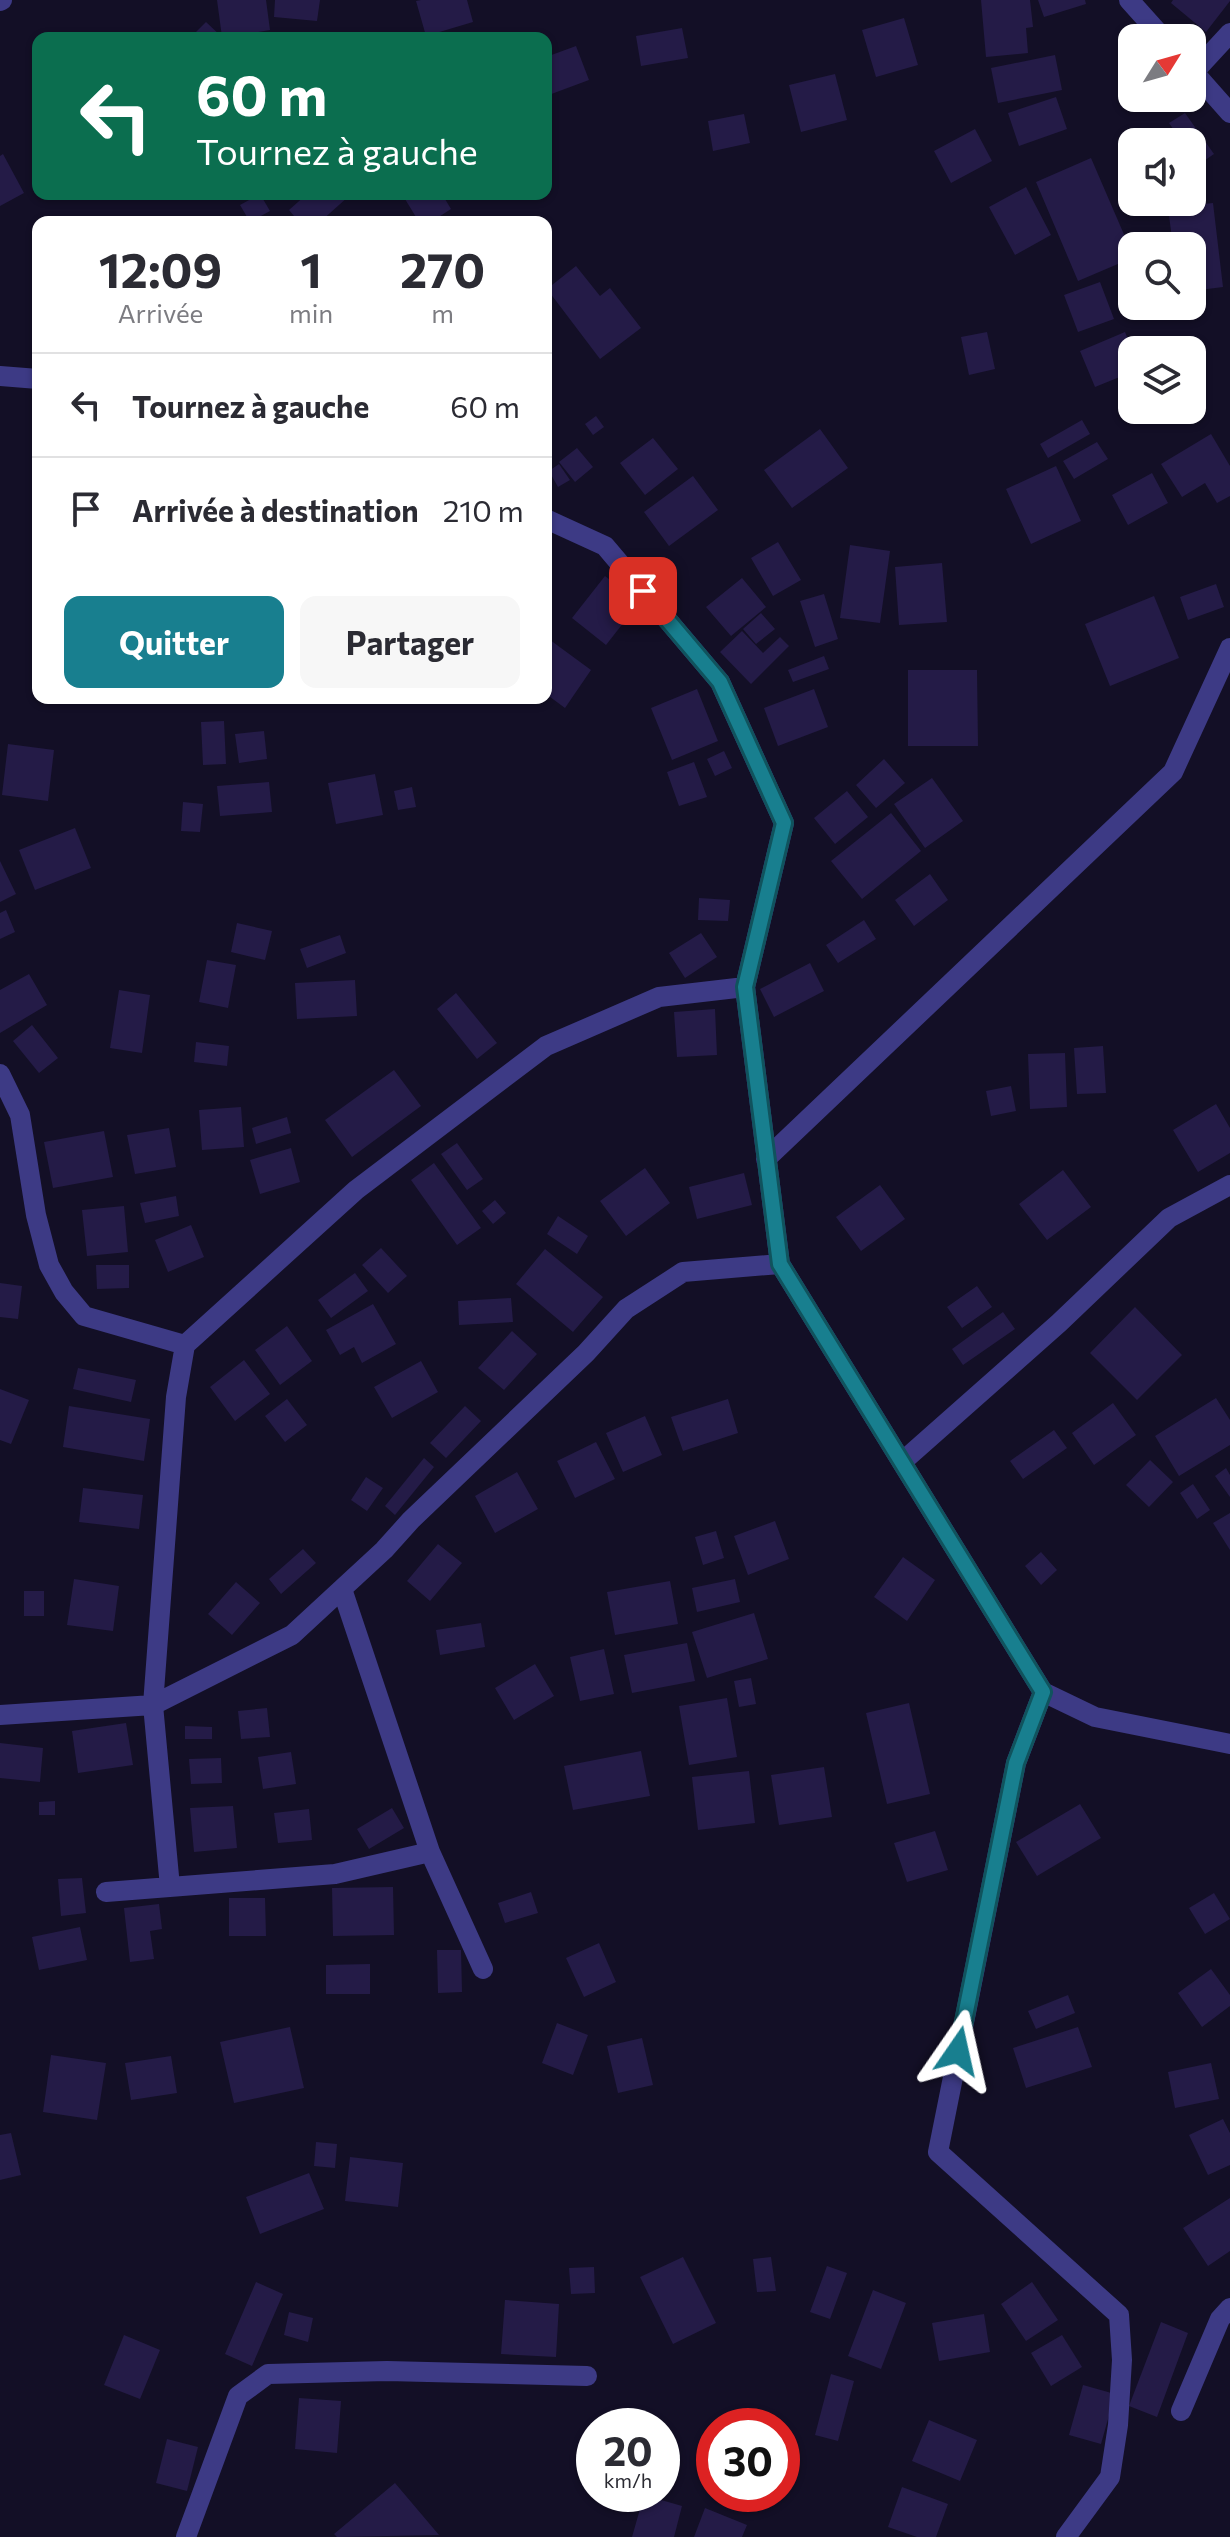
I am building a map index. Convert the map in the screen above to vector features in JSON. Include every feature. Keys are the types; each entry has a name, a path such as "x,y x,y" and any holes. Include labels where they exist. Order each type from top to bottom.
{"street":[{"path":"1129,0 1150,24"},
{"path":"1206,58 1230,33"},
{"path":"1206,86 1230,113"},
{"path":"0,376 32,379"},
{"path":"552,522 605,546 720,682 784,823 745,987 780,1264 1043,1692 1095,1717 1230,1744"},
{"path":"766,1159 1173,772 1230,648"},
{"path":"170,1887 153,1705 176,1397 185,1345 356,1190 546,1046 659,997 745,987"},
{"path":"0,1074 20,1115 36,1215 49,1265 64,1292 84,1316 185,1345"},
{"path":"902,1462 1059,1323 1169,1218 1230,1185"},
{"path":"0,1715 153,1705 292,1635 586,1353 626,1309 683,1272 780,1264"},
{"path":"342,1589 430,1852 483,1969"},
{"path":"1043,1692 1016,1763 938,2152 1119,2315 1122,2360 1118,2425 1110,2477 1066,2537"},
{"path":"106,1892 335,1874 430,1852"},
{"path":"1181,2411 1220,2319 1230,2308"},
{"path":"186,2537 238,2396 268,2374 387,2371 587,2376"}],"building":[{"path":"217,0 266,0 270,30 221,32"},
{"path":"275,0 320,0 317,21 274,17"},
{"path":"467,0 473,22 439,32 425,32 416,1"},
{"path":"981,0 1030,0 1033,27 1026,28 1028,53 986,57"},
{"path":"1038,0 1085,0 1086,4 1044,17"},
{"path":"1173,0 1230,0 1206,32 1206,24 1196,24 1171,3"},
{"path":"904,18 918,65 876,77 862,30"},
{"path":"206,22 217,32 196,32"},
{"path":"682,28 688,58 641,66 636,36"},
{"path":"576,46 589,80 552,94 552,55"},
{"path":"1055,55 1062,90 998,103 991,68"},
{"path":"835,74 847,120 801,132 789,85"},
{"path":"1056,97 1067,129 1019,146 1008,113"},
{"path":"1185,113 1196,128 1172,128 1169,123"},
{"path":"744,114 750,143 713,151 708,121"},
{"path":"975,129 992,161 951,183 934,151"},
{"path":"1206,143 1214,154 1206,160"},
{"path":"3,154 24,193 0,206 0,156"},
{"path":"1091,158 1123,232 1118,232 1118,264 1078,281 1036,182"},
{"path":"1026,187 1051,235 1015,255 989,207"},
{"path":"249,200 264,200 270,211 261,216 246,216 240,205"},
{"path":"300,200 345,200 327,216 294,216 289,210"},
{"path":"406,200 446,200 451,209 440,216 415,216"},
{"path":"1213,203 1223,287 1206,289 1206,232 1171,232 1169,216 1206,216 1206,204"},
{"path":"576,266 600,296 610,288 641,328 600,359 552,296 552,285"},
{"path":"1100,282 1114,319 1078,332 1064,295"},
{"path":"987,332 995,369 969,375 961,337"},
{"path":"1125,332 1127,336 1118,336 1118,378 1095,387 1080,351"},
{"path":"596,416 604,427 593,435 585,424"},
{"path":"1082,420 1090,434 1048,458 1040,444"},
{"path":"820,429 848,468 792,508 764,470"},
{"path":"1211,434 1230,466 1230,496 1217,503 1205,483 1182,497 1161,464"},
{"path":"653,438 678,469 645,495 620,463"},
{"path":"1097,442 1108,459 1074,479 1063,461"},
{"path":"577,448 593,467 575,482 559,462"},
{"path":"559,464 570,480 558,487 552,469"},
{"path":"1056,466 1081,521 1031,544 1006,489"},
{"path":"1152,473 1168,503 1128,525 1112,495"},
{"path":"693,476 718,510 669,546 644,512"},
{"path":"778,542 801,580 773,596 751,558"},
{"path":"850,545 890,551 880,623 840,618"},
{"path":"942,563 947,622 899,625 895,567"},
{"path":"605,576 639,603 606,645 572,618"},
{"path":"742,578 766,607 731,636 706,607"},
{"path":"1216,584 1224,607 1188,620 1180,597"},
{"path":"824,594 838,639 815,647 800,601"},
{"path":"1154,596 1179,658 1110,686 1085,624"},
{"path":"761,613 775,629 756,644 743,629"},
{"path":"742,631 763,653 780,637 789,646 751,684 720,652"},
{"path":"552,641 591,670 565,708 552,698"},
{"path":"824,656 829,669 793,682 788,670"},
{"path":"908,670 977,670 978,746 908,746"},
{"path":"697,689 718,741 672,760 651,708"},
{"path":"814,689 828,727 778,746 764,708"},
{"path":"224,721 226,764 203,765 201,722"},
{"path":"264,731 267,759 239,763 235,734"},
{"path":"8,744 54,750 48,801 2,795"},
{"path":"724,751 732,768 715,776 707,759"},
{"path":"884,759 905,783 876,808 856,785"},
{"path":"694,762 707,797 679,806 667,772"},
{"path":"375,774 383,815 336,824 328,783"},
{"path":"932,778 963,821 925,848 894,804"},
{"path":"269,782 272,812 220,816 217,786"},
{"path":"412,787 416,807 398,810 394,791"},
{"path":"847,791 868,817 835,844 814,818"},
{"path":"183,802 203,804 200,832 181,831"},
{"path":"891,813 921,851 862,899 831,861"},
{"path":"75,828 91,868 35,890 19,850"},
{"path":"0,861 16,894 0,902"},
{"path":"930,874 948,900 914,926 895,900"},
{"path":"699,898 730,900 728,921 698,920"},
{"path":"6,910 15,932 0,939 0,913"},
{"path":"864,920 876,939 838,963 826,945"},
{"path":"237,923 272,931 265,960 231,952"},
{"path":"701,933 717,957 685,978 669,953"},
{"path":"340,935 346,953 307,968 300,949"},
{"path":"207,960 236,965 228,1008 199,1002"},
{"path":"810,963 824,991 774,1017 760,989"},
{"path":"29,974 47,1005 0,1033 0,990"},
{"path":"355,980 357,1016 297,1019 295,983"},
{"path":"119,990 150,995 142,1053 110,1048"},
{"path":"456,993 497,1043 477,1059 437,1009"},
{"path":"715,1009 717,1055 677,1057 674,1012"},
{"path":"32,1025 58,1058 39,1073 13,1041"},
{"path":"196,1042 229,1046 227,1066 194,1062"},
{"path":"1103,1046 1106,1093 1077,1094 1074,1048"},
{"path":"1065,1053 1067,1107 1030,1109 1028,1054"},
{"path":"394,1070 421,1106 352,1157 325,1120"},
{"path":"1011,1086 1016,1111 991,1116 986,1091"},
{"path":"1216,1104 1230,1128 1230,1153 1198,1172 1173,1130"},
{"path":"241,1107 244,1147 202,1150 199,1110"},
{"path":"287,1117 291,1133 256,1144 252,1128"},
{"path":"169,1128 176,1167 135,1174 127,1135"},
{"path":"104,1131 113,1177 53,1188 44,1142"},
{"path":"457,1143 483,1179 467,1190 441,1154"},
{"path":"291,1148 300,1182 260,1194 250,1160"},
{"path":"434,1163 481,1228 457,1245 411,1180"},
{"path":"645,1168 670,1203 626,1236 600,1201"},
{"path":"1063,1170 1091,1207 1047,1240 1019,1204"},
{"path":"744,1173 752,1205 697,1219 689,1187"},
{"path":"880,1185 905,1219 861,1251 836,1217"},
{"path":"176,1196 179,1216 145,1223 140,1203"},
{"path":"495,1200 506,1213 493,1224 482,1211"},
{"path":"124,1206 128,1252 87,1256 82,1210"},
{"path":"558,1216 588,1236 577,1254 547,1234"},
{"path":"191,1225 204,1257 168,1272 155,1240"},
{"path":"381,1248 407,1276 388,1293 362,1265"},
{"path":"545,1249 603,1297 573,1332 516,1284"},
{"path":"96,1265 129,1265 129,1288 97,1289"},
{"path":"355,1273 368,1291 331,1318 318,1300"},
{"path":"0,1283 22,1286 18,1319 0,1317"},
{"path":"977,1286 992,1307 962,1328 947,1307"},
{"path":"511,1298 513,1322 459,1325 458,1301"},
{"path":"373,1304 396,1344 362,1363 354,1347 340,1355 326,1330"},
{"path":"1135,1307 1182,1355 1137,1400 1090,1353"},
{"path":"1003,1312 1015,1329 963,1365 952,1349"},
{"path":"287,1326 312,1361 280,1385 255,1350"},
{"path":"512,1331 537,1354 504,1390 478,1368"},
{"path":"244,1360 270,1394 235,1421 210,1387"},
{"path":"421,1361 438,1392 392,1418 374,1387"},
{"path":"78,1368 136,1380 131,1402 73,1389"},
{"path":"0,1389 29,1400 11,1444 0,1440"},
{"path":"1216,1398 1230,1420 1230,1445 1179,1476 1155,1436"},
{"path":"287,1399 307,1425 285,1442 265,1416"},
{"path":"728,1399 738,1433 683,1451 671,1417"},
{"path":"1113,1403 1136,1435 1094,1465 1072,1433"},
{"path":"69,1406 150,1419 144,1461 63,1447"},
{"path":"465,1406 481,1421 446,1458 430,1443"},
{"path":"645,1416 662,1455 623,1472 606,1433"},
{"path":"1054,1430 1067,1448 1023,1479 1010,1461"},
{"path":"596,1442 615,1479 575,1498 557,1461"},
{"path":"424,1458 434,1467 395,1515 385,1506"},
{"path":"1150,1460 1173,1482 1149,1507 1126,1485"},
{"path":"1226,1468 1230,1475 1230,1497 1215,1476"},
{"path":"517,1472 538,1509 495,1533 475,1496"},
{"path":"366,1477 383,1488 367,1511 351,1500"},
{"path":"1193,1484 1210,1510 1197,1519 1180,1493"},
{"path":"83,1488 143,1495 139,1529 79,1522"},
{"path":"1230,1513 1230,1550 1213,1523"},
{"path":"775,1521 789,1559 748,1575 734,1536"},
{"path":"716,1531 724,1558 703,1565 695,1537"},
{"path":"438,1544 462,1563 430,1601 407,1581"},
{"path":"303,1549 316,1563 281,1594 269,1579"},
{"path":"1041,1552 1057,1570 1041,1585 1025,1566"},
{"path":"903,1557 935,1580 907,1621 874,1597"},
{"path":"74,1579 119,1586 113,1631 67,1625"},
{"path":"735,1579 740,1602 697,1612 692,1588"},
{"path":"670,1581 678,1624 615,1635 607,1592"},
{"path":"236,1582 260,1603 232,1635 208,1614"},
{"path":"24,1591 44,1591 44,1616 24,1616"},
{"path":"754,1613 768,1659 707,1678 692,1632"},
{"path":"481,1623 485,1647 440,1655 436,1630"},
{"path":"687,1643 695,1681 632,1693 624,1655"},
{"path":"604,1649 614,1694 580,1701 570,1657"},
{"path":"535,1664 554,1696 514,1720 495,1688"},
{"path":"751,1678 756,1704 739,1707 734,1681"},
{"path":"727,1698 737,1757 689,1765 679,1706"},
{"path":"909,1703 930,1794 887,1804 866,1713"},
{"path":"267,1708 270,1737 241,1739 238,1711"},
{"path":"126,1723 133,1765 78,1773 72,1731"},
{"path":"185,1726 212,1727 212,1739 185,1739"},
{"path":"0,1743 43,1748 40,1782 0,1778"},
{"path":"641,1751 650,1796 573,1810 564,1766"},
{"path":"291,1752 296,1784 263,1789 258,1757"},
{"path":"221,1758 222,1783 191,1784 189,1759"},
{"path":"824,1767 832,1817 779,1825 771,1775"},
{"path":"749,1771 755,1823 698,1830 692,1777"},
{"path":"55,1801 55,1815 39,1815 39,1802"},
{"path":"1080,1804 1101,1838 1037,1876 1016,1842"},
{"path":"233,1806 237,1848 194,1852 190,1808"},
{"path":"392,1808 404,1828 369,1849 357,1829"},
{"path":"309,1809 312,1840 278,1843 274,1813"},
{"path":"935,1831 948,1870 907,1882 894,1843"},
{"path":"82,1878 86,1913 61,1916 58,1879"},
{"path":"393,1887 394,1935 333,1936 332,1888"},
{"path":"531,1892 538,1913 505,1923 498,1903"},
{"path":"1214,1893 1230,1919 1205,1934 1189,1908"},
{"path":"229,1898 265,1898 266,1936 229,1936"},
{"path":"159,1904 162,1929 150,1931 154,1959 130,1962 124,1908"},
{"path":"80,1927 87,1960 39,1970 32,1937"},
{"path":"599,1943 616,1982 584,1997 566,1958"},
{"path":"437,1950 461,1950 462,1992 438,1993"},
{"path":"370,1964 370,1994 326,1994 326,1965"},
{"path":"1211,1969 1230,1995 1230,2006 1202,2027 1178,1993"},
{"path":"1068,1995 1075,2013 1036,2029 1028,2011"},
{"path":"557,2023 588,2035 573,2075 542,2063"},
{"path":"290,2027 304,2088 234,2103 220,2042"},
{"path":"1078,2027 1092,2067 1026,2088 1013,2048"},
{"path":"642,2038 653,2085 618,2093 607,2046"},
{"path":"51,2055 106,2063 97,2120 43,2112"},
{"path":"171,2056 177,2093 131,2100 125,2063"},
{"path":"1211,2063 1219,2099 1175,2108 1168,2072"},
{"path":"1223,2119 1230,2133 1230,2165 1208,2175 1189,2135"},
{"path":"11,2133 21,2175 0,2180 0,2135"},
{"path":"316,2142 337,2144 335,2168 314,2166"},
{"path":"350,2157 403,2163 398,2207 345,2201"},
{"path":"309,2173 324,2209 260,2234 246,2197"},
{"path":"1230,2198 1230,2251 1208,2266 1183,2228"},
{"path":"683,2257 716,2323 673,2344 640,2277"},
{"path":"771,2257 776,2291 757,2292 753,2259"},
{"path":"827,2266 847,2273 830,2319 810,2312"},
{"path":"594,2267 595,2293 571,2294 569,2268"},
{"path":"256,2282 283,2294 252,2366 225,2354"},
{"path":"1032,2282 1058,2320 1026,2341 1001,2304"},
{"path":"873,2290 906,2303 881,2369 848,2356"},
{"path":"505,2300 559,2304 556,2357 501,2354"},
{"path":"289,2312 313,2318 308,2342 284,2335"},
{"path":"984,2314 990,2352 939,2361 932,2323"},
{"path":"1161,2322 1188,2333 1157,2417 1129,2406"},
{"path":"124,2335 160,2350 140,2399 104,2385"},
{"path":"1062,2335 1082,2367 1051,2386 1031,2353"},
{"path":"831,2374 854,2381 838,2441 815,2435"},
{"path":"1083,2385 1115,2394 1101,2444 1069,2435"},
{"path":"299,2398 341,2401 337,2453 295,2449"},
{"path":"929,2420 977,2440 960,2481 912,2461"},
{"path":"167,2439 198,2447 187,2491 156,2483"},
{"path":"395,2483 439,2535 337,2537 334,2534"},
{"path":"902,2487 948,2504 936,2537 917,2537 888,2527"},
{"path":"682,2506 674,2537 632,2537 639,2512 680,2512"},
{"path":"703,2512 715,2512 747,2525 742,2537 694,2537"}],"route":[{"path":"643,591 720,682 784,823 745,987 780,1264 1043,1692 1016,1763 958,2051"}]}
